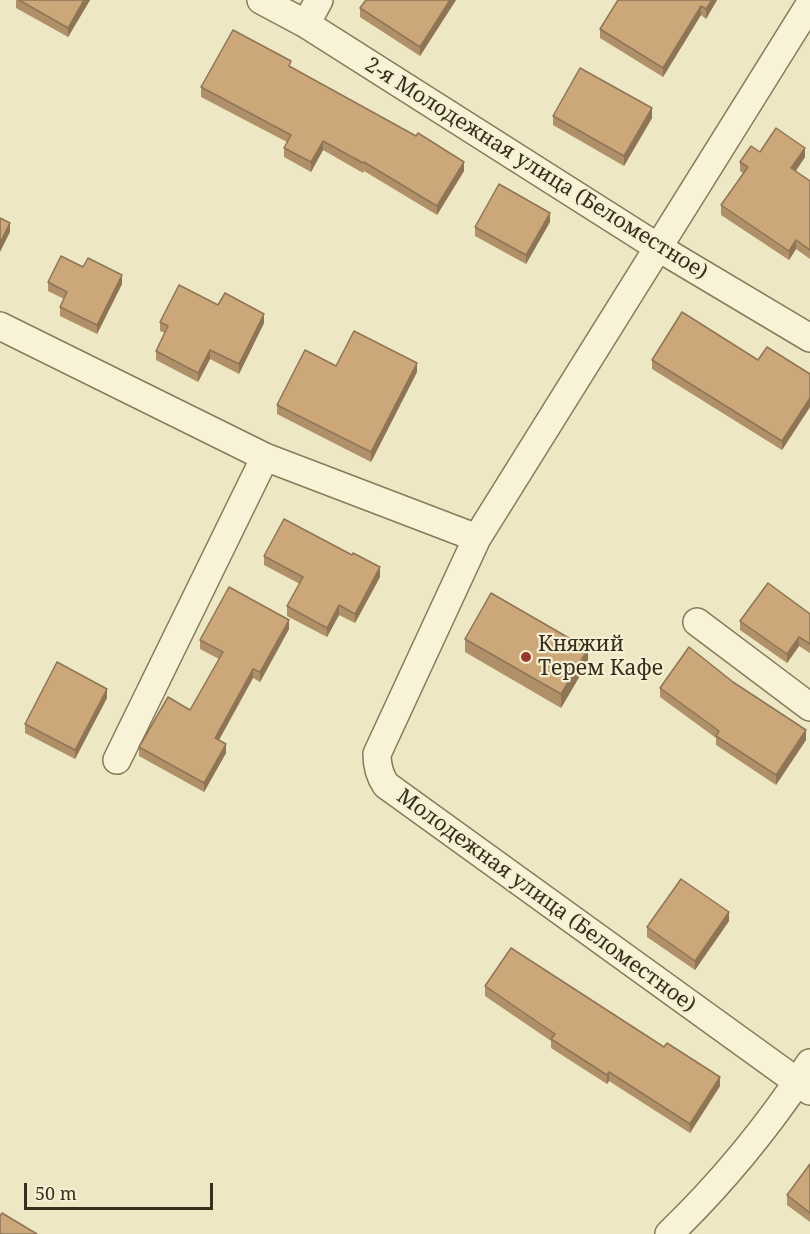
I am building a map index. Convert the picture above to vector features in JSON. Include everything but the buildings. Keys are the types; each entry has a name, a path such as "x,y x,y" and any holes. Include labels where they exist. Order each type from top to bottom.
{"street":[{"name":"2-я Молодежная улица (Беломестное)","path":"261,0 306,24 659,248 810,338"},
{"path":"306,24 319,0"},
{"name":"Молодежная улица (Беломестное)","path":"806,1079 387,785 378,771 377,754 477,538 810,4"},
{"path":"0,326 265,457 477,538"},
{"path":"117,760 265,457"},
{"path":"697,622 810,707"},
{"path":"669,1234 701,1203 806,1079"}],"place":[{"name":"Княжий Терем Кафе","path":"526,657"}]}
